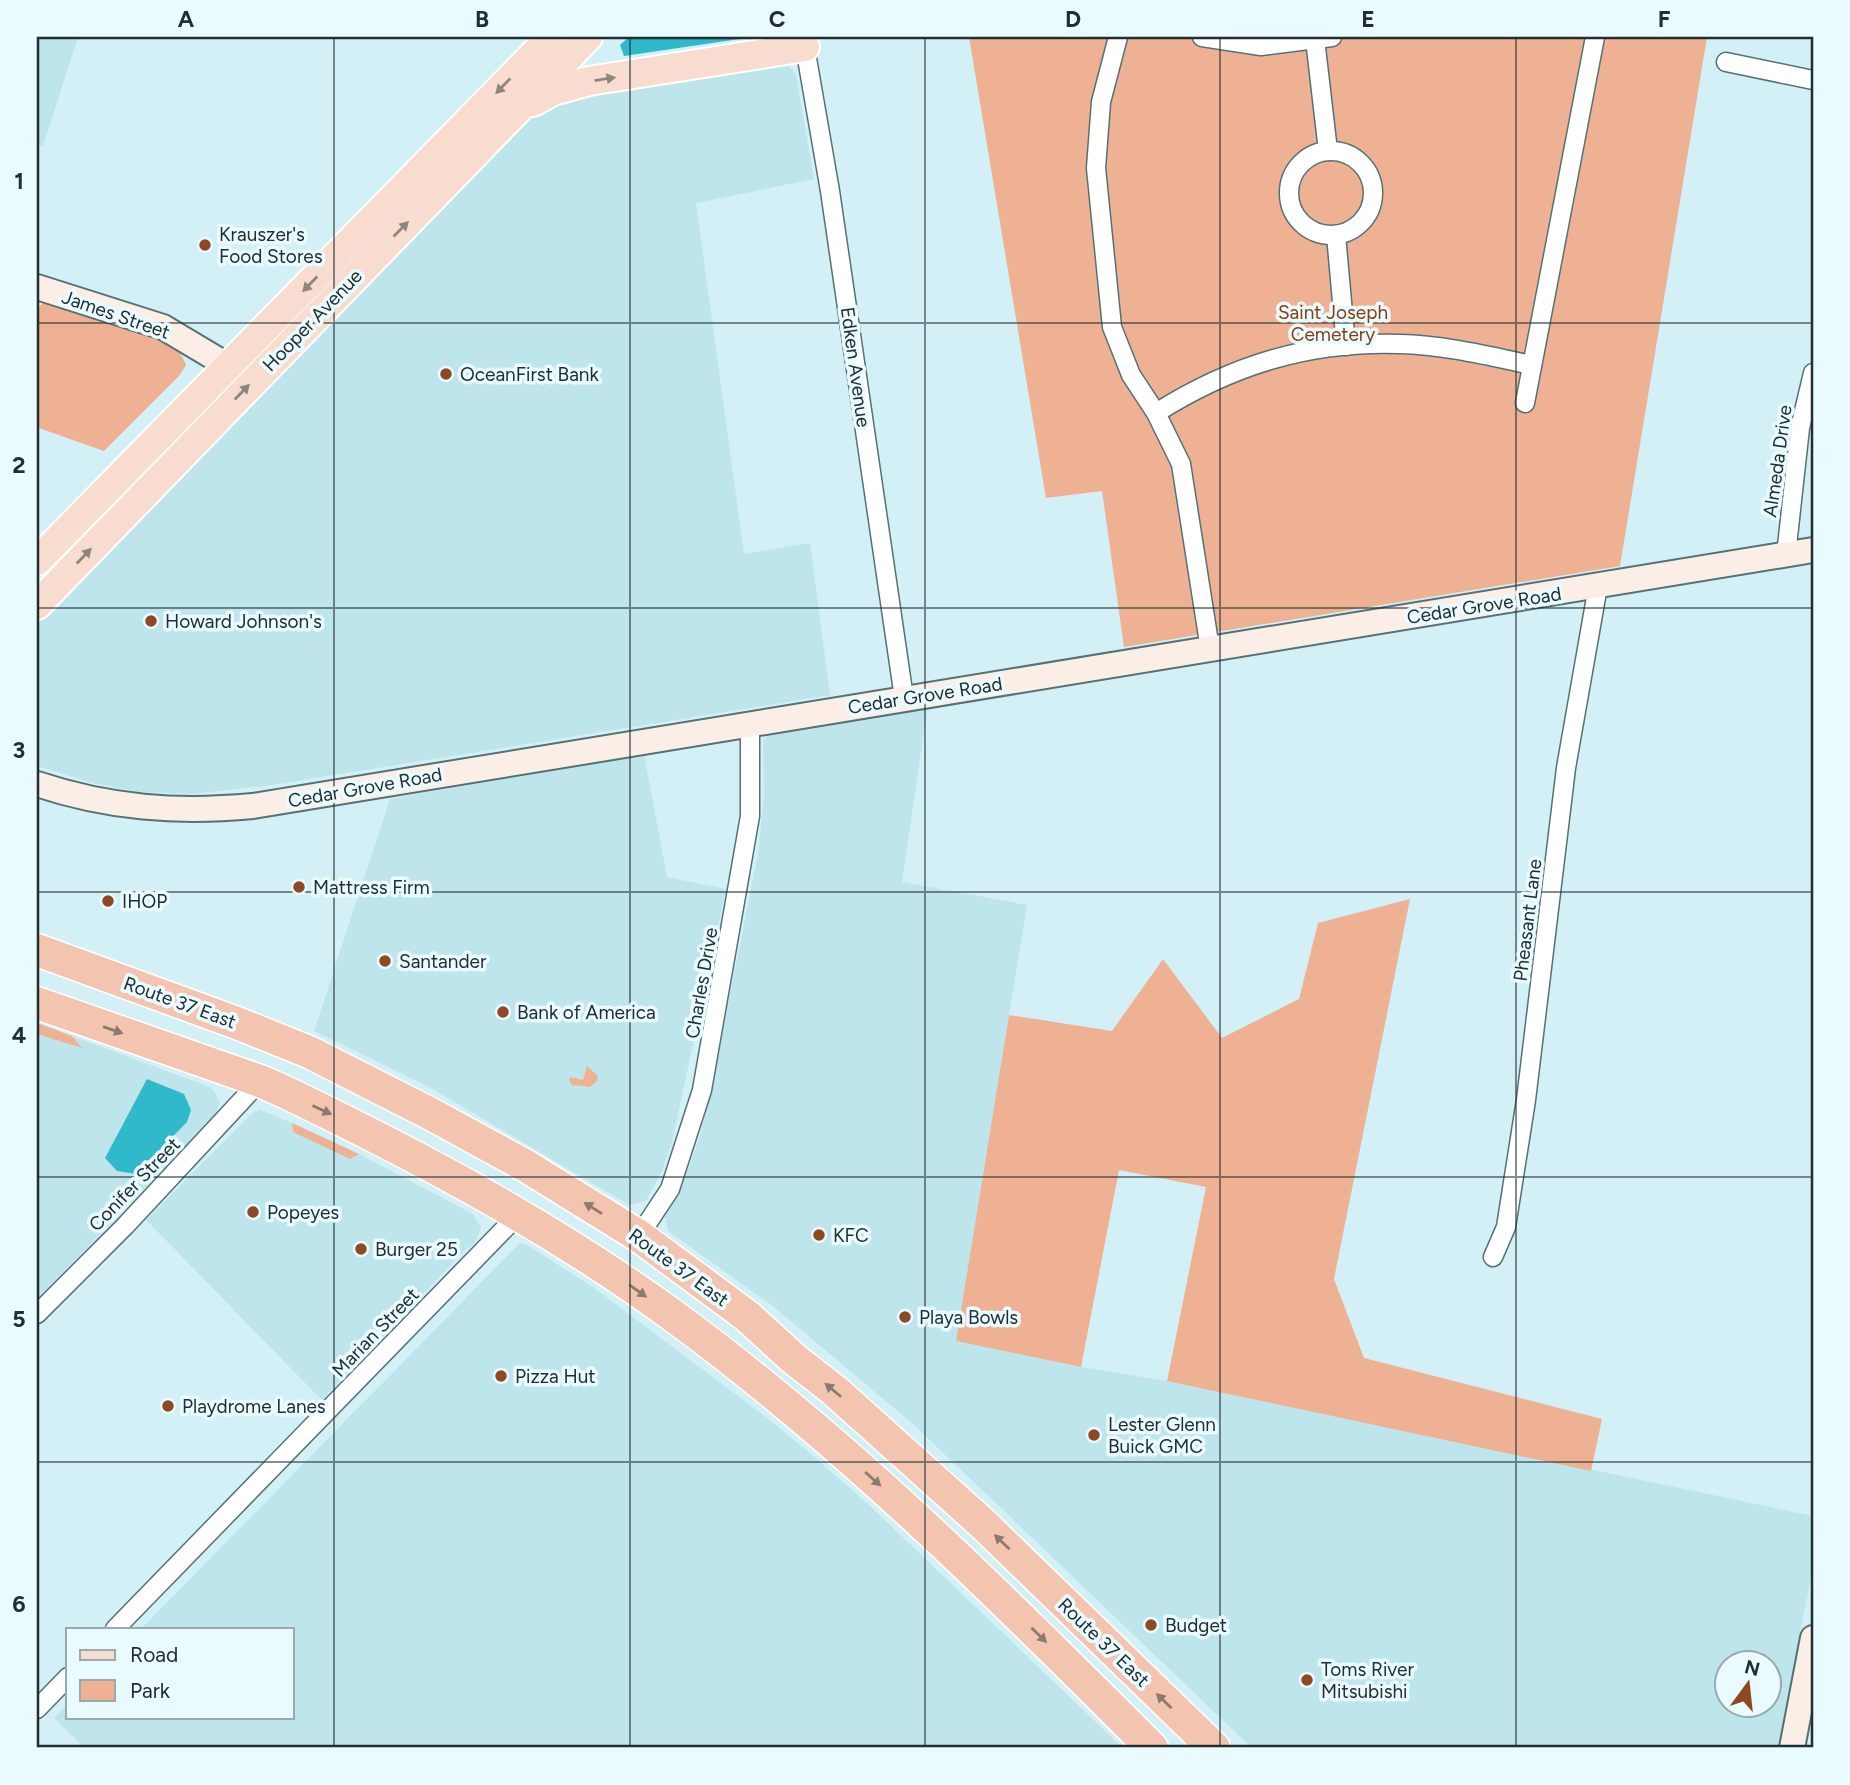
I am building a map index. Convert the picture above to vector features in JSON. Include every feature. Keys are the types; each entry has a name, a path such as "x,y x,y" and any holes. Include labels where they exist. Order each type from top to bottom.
{"highway":[{"name":"Route 37 East","path":"37,950 309,1052 526,1166 639,1237 747,1316 794,1359 835,1391 983,1524 1214,1748"},
{"name":"Route 37 East","path":"41,1006 260,1081 442,1170 624,1282 680,1321 837,1446 1042,1638 1152,1748"}],"main road":[{"name":"Hooper Avenue","path":"37,561 551,37"},
{"name":"Hooper Avenue","path":"37,605 588,37"},
{"path":"518,110 553,91 589,81 804,42"}],"street":[{"path":"1118,37 1101,102 1096,168 1112,327 1131,375 1156,413 1181,464 1210,649"},
{"path":"1202,37 1261,46 1324,38 1328,151"},
{"path":"1525,403 1595,37"},
{"name":"Edken Avenue","path":"804,42 830,191 904,698"},
{"path":"1726,62 1813,80"},
{"path":"1328,151 1342,152 1361,164 1372,182 1370,211 1362,222 1350,231 1336,235 1310,230 1299,221 1292,210 1289,197 1289,183 1294,171 1303,161 1328,151"},
{"path":"1336,235 1346,346"},
{"name":"James Street","path":"37,287 163,327 230,366"},
{"path":"1156,413 1193,390 1237,371 1281,356 1346,346 1422,346 1487,355 1532,365"},
{"name":"Almeda Drive","path":"1786,555 1800,428 1813,373"},
{"name":"Cedar Grove Road","path":"37,784 71,795 138,808 208,810 253,806 1813,550"},
{"name":"Pheasant Lane","path":"1493,1257 1506,1227 1524,1113 1566,768 1598,586"},
{"name":"Charles Drive","path":"639,1237 670,1189 702,1090 750,816 750,723"},
{"name":"Conifer Street","path":"37,1314 125,1226 260,1081"},
{"name":"Marian Street","path":"116,1628 518,1215"},
{"path":"1792,1748 1813,1638"},
{"path":"37,1709 66,1679"}],"shaded area":[{"path":"37,37 78,37 43,146 37,147"},
{"path":"778,63 789,66 796,75 814,179 696,203 744,554 810,543 830,695 266,786 191,794 141,792 92,783 37,766 37,619 527,117 561,96"},
{"path":"928,704 902,882 1027,905 956,1341 1081,1367 1167,1381 1813,1516 1813,1567 1784,1717 1784,1648 1714,1648 1714,1718 1784,1718 1778,1748 1252,1748 912,1423 769,1303 668,1231 665,1216 690,1165 700,1136 758,854 764,797 763,740 773,732"},
{"path":"644,754 667,877 726,889 672,1142 662,1171 646,1201 629,1205 429,1087 314,1031 390,799"},
{"path":"37,1023 210,1087 220,1104 213,1119 37,1298"},
{"path":"260,1110 359,1154 473,1214 481,1228 474,1244 466,1249 322,1400 146,1220 252,1113"},
{"path":"520,1243 593,1287 766,1417 818,1460 870,1506 1123,1748 85,1748 54,1718 66,1706 66,1718 294,1718 294,1628 142,1628"}],"green space":[{"name":"Saint Joseph Cemetery","path":"969,37 1707,37 1620,566 1124,647 1102,491 1046,498"},
{"path":"46,301 161,341 176,350 186,365 179,376 104,451 39,428 37,442 37,308"},
{"path":"1410,899 1334,1279 1364,1358 1602,1419 1591,1471 1167,1381 1206,1187 1119,1170 1081,1367 956,1341 1009,1015 1112,1031 1163,959 1222,1038 1299,999 1318,923"},
{"path":"37,1023 72,1036 82,1048 37,1034"},
{"path":"587,1066 598,1076 597,1081 590,1087 572,1085 570,1077 583,1080"},
{"path":"292,1123 359,1154 350,1159 293,1132"}],"water":[{"path":"629,37 753,37 624,56 620,45"},
{"path":"147,1079 184,1094 191,1110 187,1122 136,1174 117,1171 105,1158"}],"place":[{"name":"Krauszer's Food Stores","path":"205,245"},
{"name":"OceanFirst Bank","path":"446,374"},
{"name":"Howard Johnson's","path":"151,621"},
{"name":"Mattress Firm","path":"299,887"},
{"name":"IHOP","path":"108,901"},
{"name":"Santander","path":"385,961"},
{"name":"Bank of America","path":"503,1012"},
{"name":"Popeyes","path":"253,1212"},
{"name":"KFC","path":"819,1235"},
{"name":"Burger 25","path":"361,1249"},
{"name":"Playa Bowls","path":"905,1317"},
{"name":"Pizza Hut","path":"501,1376"},
{"name":"Playdrome Lanes","path":"168,1406"},
{"name":"Lester Glenn Buick GMC","path":"1094,1435"},
{"name":"Budget","path":"1151,1625"},
{"name":"Toms River Mitsubishi","path":"1307,1680"}]}
